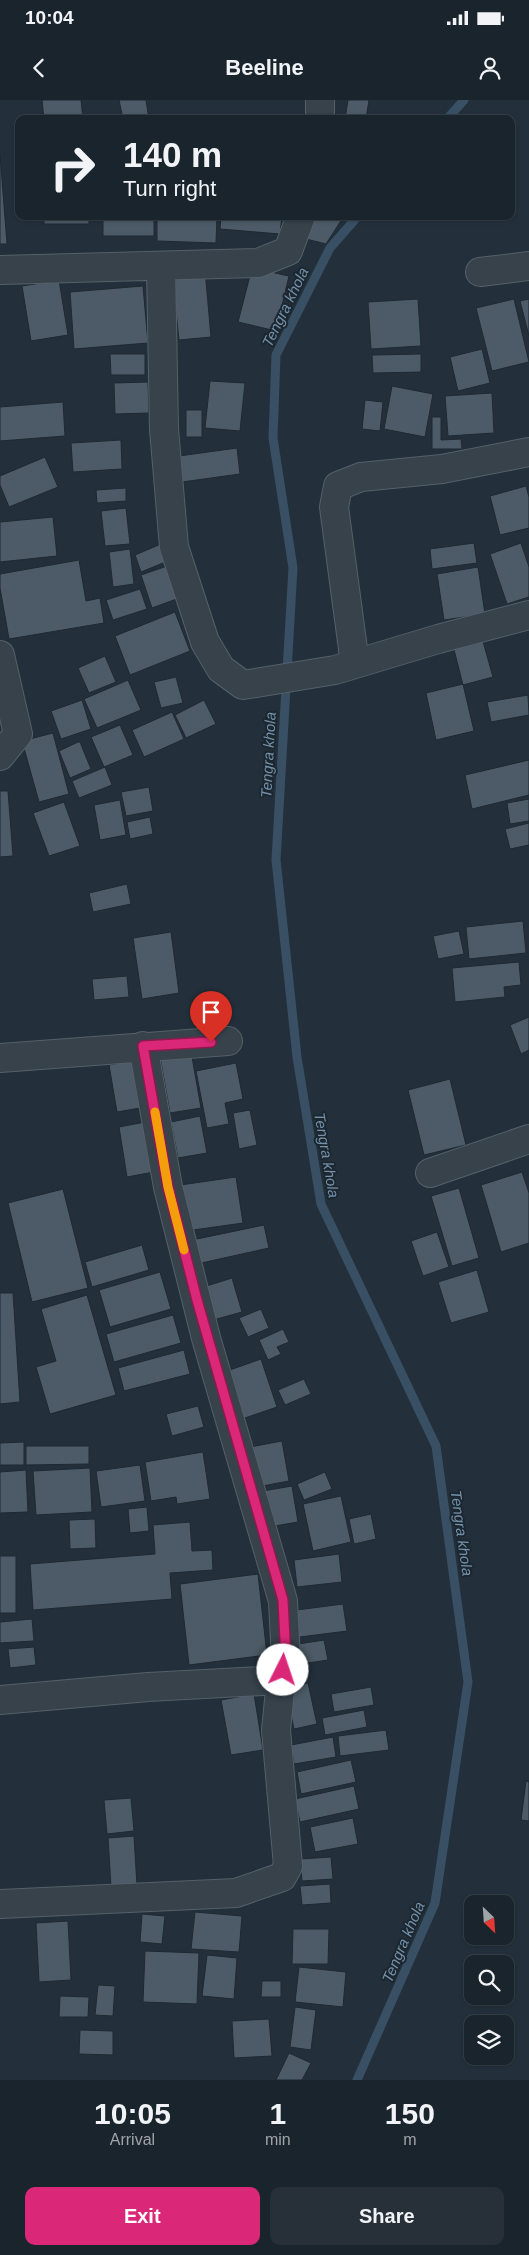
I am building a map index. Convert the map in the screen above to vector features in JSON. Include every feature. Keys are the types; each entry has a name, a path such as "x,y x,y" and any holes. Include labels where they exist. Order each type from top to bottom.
{"street":[{"path":"320,100 320,115"},
{"path":"0,270 258,263 288,251 300,220"},
{"path":"480,272 529,266"},
{"path":"161,267 164,429 174,547 205,642 221,669 243,685 345,667 529,615"},
{"path":"345,667 334,507 338,486 361,477 442,468 529,452"},
{"path":"0,655 18,734 0,756"},
{"path":"0,1058 228,1041"},
{"path":"0,1904 236,1893 282,1877 288,1866 289,1858 276,1730 281,1680 286,1660 283,1600 197,1300 168,1187 143,1046"},
{"path":"430,1173 529,1139"},
{"path":"0,1700 148,1687 281,1680"}],"building":[{"path":"42,100 81,100 83,115 44,115"},
{"path":"119,100 146,100 148,115 122,115"},
{"path":"348,100 369,100 367,115 346,115"},
{"path":"0,154 7,244 0,244"},
{"path":"44,220 89,220 89,224 44,224"},
{"path":"103,220 154,220 154,236 103,236"},
{"path":"157,220 217,220 216,243 157,241"},
{"path":"221,220 282,220 280,234 220,229"},
{"path":"311,220 341,220 326,244 306,239"},
{"path":"252,268 289,276 276,331 238,322"},
{"path":"205,270 211,337 179,340 172,273"},
{"path":"59,280 68,335 31,341 22,286"},
{"path":"143,286 148,343 74,349 70,292"},
{"path":"418,299 421,346 371,349 368,302"},
{"path":"514,299 529,362 492,371 476,308"},
{"path":"529,299 529,336 520,301"},
{"path":"482,349 490,383 458,391 450,357"},
{"path":"110,354 145,354 145,375 111,375"},
{"path":"421,354 421,372 373,373 372,355"},
{"path":"210,381 245,383 240,431 205,428"},
{"path":"148,382 149,413 115,414 114,383"},
{"path":"392,386 433,394 425,437 384,429"},
{"path":"492,393 494,433 448,436 445,396"},
{"path":"365,400 383,402 380,431 362,429"},
{"path":"63,402 65,436 0,441 0,407"},
{"path":"186,410 202,410 202,437 186,437"},
{"path":"432,417 441,417 441,440 461,439 462,449 432,449"},
{"path":"121,440 122,469 73,472 71,443"},
{"path":"237,448 240,474 182,482 179,456"},
{"path":"45,457 58,487 9,507 0,485 0,476"},
{"path":"526,486 529,497 529,528 500,535 490,496"},
{"path":"126,488 126,501 97,503 96,490"},
{"path":"126,508 130,544 105,546 101,511"},
{"path":"53,517 57,556 0,562 0,522"},
{"path":"474,543 477,563 432,569 430,549"},
{"path":"521,543 529,567 529,597 507,604 490,554"},
{"path":"161,544 168,561 141,572 135,555"},
{"path":"130,549 134,584 113,587 109,552"},
{"path":"79,560 86,601 100,598 104,623 9,639 0,588 0,574"},
{"path":"170,565 182,597 152,608 141,575"},
{"path":"478,567 485,614 444,620 437,574"},
{"path":"140,589 147,609 113,620 106,600"},
{"path":"175,612 190,651 130,675 115,636"},
{"path":"482,638 493,677 463,685 453,646"},
{"path":"105,656 116,682 89,693 78,668"},
{"path":"176,677 183,703 161,708 154,682"},
{"path":"128,680 141,710 97,728 84,699"},
{"path":"463,684 474,731 436,740 426,693"},
{"path":"528,695 529,715 491,722 487,702"},
{"path":"82,700 91,729 61,739 51,711"},
{"path":"204,700 216,724 186,738 175,715"},
{"path":"172,712 184,739 144,757 132,730"},
{"path":"120,725 133,755 104,767 91,737"},
{"path":"53,733 69,794 39,802 22,741"},
{"path":"80,742 91,769 70,778 59,751"},
{"path":"529,760 529,795 472,809 465,775"},
{"path":"105,767 112,785 79,798 72,781"},
{"path":"149,787 153,811 126,816 121,792"},
{"path":"0,791 8,791 13,856 0,857"},
{"path":"529,799 529,821 510,824 507,803"},
{"path":"120,800 126,835 100,840 94,805"},
{"path":"64,802 80,846 49,856 33,813"},
{"path":"150,817 153,834 130,839 127,822"},
{"path":"529,823 529,845 510,849 505,829"},
{"path":"127,884 131,904 93,912 89,893"},
{"path":"523,921 526,953 469,959 466,927"},
{"path":"459,931 464,954 438,959 433,936"},
{"path":"171,932 179,993 142,999 133,938"},
{"path":"519,962 521,985 504,987 505,997 455,1002 452,968"},
{"path":"127,976 129,997 94,1000 92,979"},
{"path":"529,1017 529,1050 521,1054 510,1025"},
{"path":"191,1051 201,1108 170,1113 160,1057"},
{"path":"137,1060 146,1107 117,1112 109,1065"},
{"path":"236,1063 243,1099 225,1103 229,1124 207,1128 196,1071"},
{"path":"450,1079 466,1145 424,1155 408,1090"},
{"path":"250,1110 257,1145 239,1149 233,1113"},
{"path":"200,1116 207,1153 178,1158 171,1122"},
{"path":"145,1122 154,1172 127,1177 119,1127"},
{"path":"522,1172 529,1193 529,1243 501,1252 481,1185"},
{"path":"236,1177 243,1223 186,1231 180,1185"},
{"path":"459,1188 479,1258 452,1266 431,1196"},
{"path":"63,1189 88,1288 32,1302 8,1203"},
{"path":"264,1225 269,1248 197,1264 192,1240"},
{"path":"437,1232 449,1267 423,1276 411,1241"},
{"path":"142,1245 149,1270 92,1287 85,1262"},
{"path":"477,1270 489,1312 451,1323 438,1282"},
{"path":"160,1272 171,1309 110,1327 99,1290"},
{"path":"232,1278 242,1312 206,1322 197,1289"},
{"path":"0,1293 13,1293 20,1402 0,1404"},
{"path":"87,1295 116,1395 50,1414 36,1367 56,1361 41,1309"},
{"path":"261,1309 269,1328 248,1337 239,1318"},
{"path":"173,1315 181,1343 114,1362 106,1334"},
{"path":"283,1329 289,1342 277,1347 281,1354 268,1360 259,1340"},
{"path":"184,1350 190,1374 124,1391 118,1368"},
{"path":"261,1359 277,1407 242,1419 227,1371"},
{"path":"304,1379 311,1394 285,1405 278,1390"},
{"path":"198,1406 204,1427 172,1436 166,1414"},
{"path":"282,1441 289,1481 257,1487 250,1447"},
{"path":"24,1442 24,1465 0,1465 0,1443"},
{"path":"26,1446 89,1446 89,1464 26,1465"},
{"path":"203,1452 210,1499 177,1504 176,1497 151,1501 145,1462"},
{"path":"140,1465 145,1501 101,1507 96,1471"},
{"path":"90,1468 92,1512 36,1515 33,1471"},
{"path":"26,1470 28,1512 0,1513 0,1472"},
{"path":"325,1472 332,1489 304,1500 297,1484"},
{"path":"292,1486 298,1522 269,1527 263,1491"},
{"path":"341,1496 351,1542 313,1551 303,1504"},
{"path":"147,1507 149,1531 130,1533 128,1509"},
{"path":"371,1514 376,1539 354,1544 349,1519"},
{"path":"95,1519 96,1548 70,1549 69,1520"},
{"path":"190,1522 192,1551 212,1550 213,1570 170,1573 172,1599 33,1610 30,1564 155,1554 153,1525"},
{"path":"339,1554 342,1582 297,1587 294,1560"},
{"path":"0,1556 16,1556 16,1613 0,1613"},
{"path":"258,1574 267,1655 189,1665 180,1584"},
{"path":"343,1604 347,1631 292,1638 289,1611"},
{"path":"32,1619 34,1641 0,1643 0,1622"},
{"path":"324,1640 328,1660 295,1665 292,1645"},
{"path":"34,1647 36,1665 10,1668 8,1649"},
{"path":"308,1683 317,1724 294,1729 285,1688"},
{"path":"371,1687 374,1705 334,1712 331,1694"},
{"path":"254,1694 263,1750 231,1755 221,1700"},
{"path":"364,1710 367,1727 325,1735 322,1718"},
{"path":"386,1730 389,1750 340,1756 338,1736"},
{"path":"333,1737 336,1757 294,1764 291,1745"},
{"path":"351,1760 356,1782 301,1794 297,1772"},
{"path":"526,1781 529,1782 529,1821 521,1820"},
{"path":"354,1786 359,1809 300,1822 295,1799"},
{"path":"131,1798 134,1831 107,1834 104,1800"},
{"path":"353,1818 358,1844 315,1852 310,1827"},
{"path":"134,1836 137,1885 111,1887 108,1838"},
{"path":"331,1857 333,1879 302,1881 300,1859"},
{"path":"330,1884 331,1903 302,1905 300,1886"},
{"path":"195,1912 242,1916 239,1952 191,1949"},
{"path":"142,1914 165,1916 162,1944 140,1942"},
{"path":"68,1921 71,1980 39,1982 36,1923"},
{"path":"293,1929 329,1929 328,1964 292,1964"},
{"path":"145,1951 199,1953 197,2004 143,2002"},
{"path":"207,1955 237,1958 234,1999 202,1996"},
{"path":"299,1967 346,1972 343,2007 295,2002"},
{"path":"262,1981 281,1981 281,1997 261,1997"},
{"path":"98,1985 115,1986 113,2016 95,2015"},
{"path":"60,1996 89,1997 88,2017 59,2017"},
{"path":"295,2007 316,2010 311,2050 290,2047"},
{"path":"269,2019 272,2056 234,2058 232,2021"},
{"path":"80,2030 113,2031 113,2055 79,2054"},
{"path":"289,2053 311,2063 302,2080 276,2080"}],"waterway":[{"name":"Tengra khola","path":"451,115 464,100"},
{"name":"Tengra khola","path":"354,220 330,248 276,355 273,438 293,568 276,860 297,1057 321,1204 436,1446 468,1682 435,1903 357,2080"}],"slow traffic":[{"path":"155,1112 168,1187 184,1250"}],"route":[{"path":"211,1042 143,1046 168,1187 212,1356 283,1600 286,1660 283,1670"}]}
